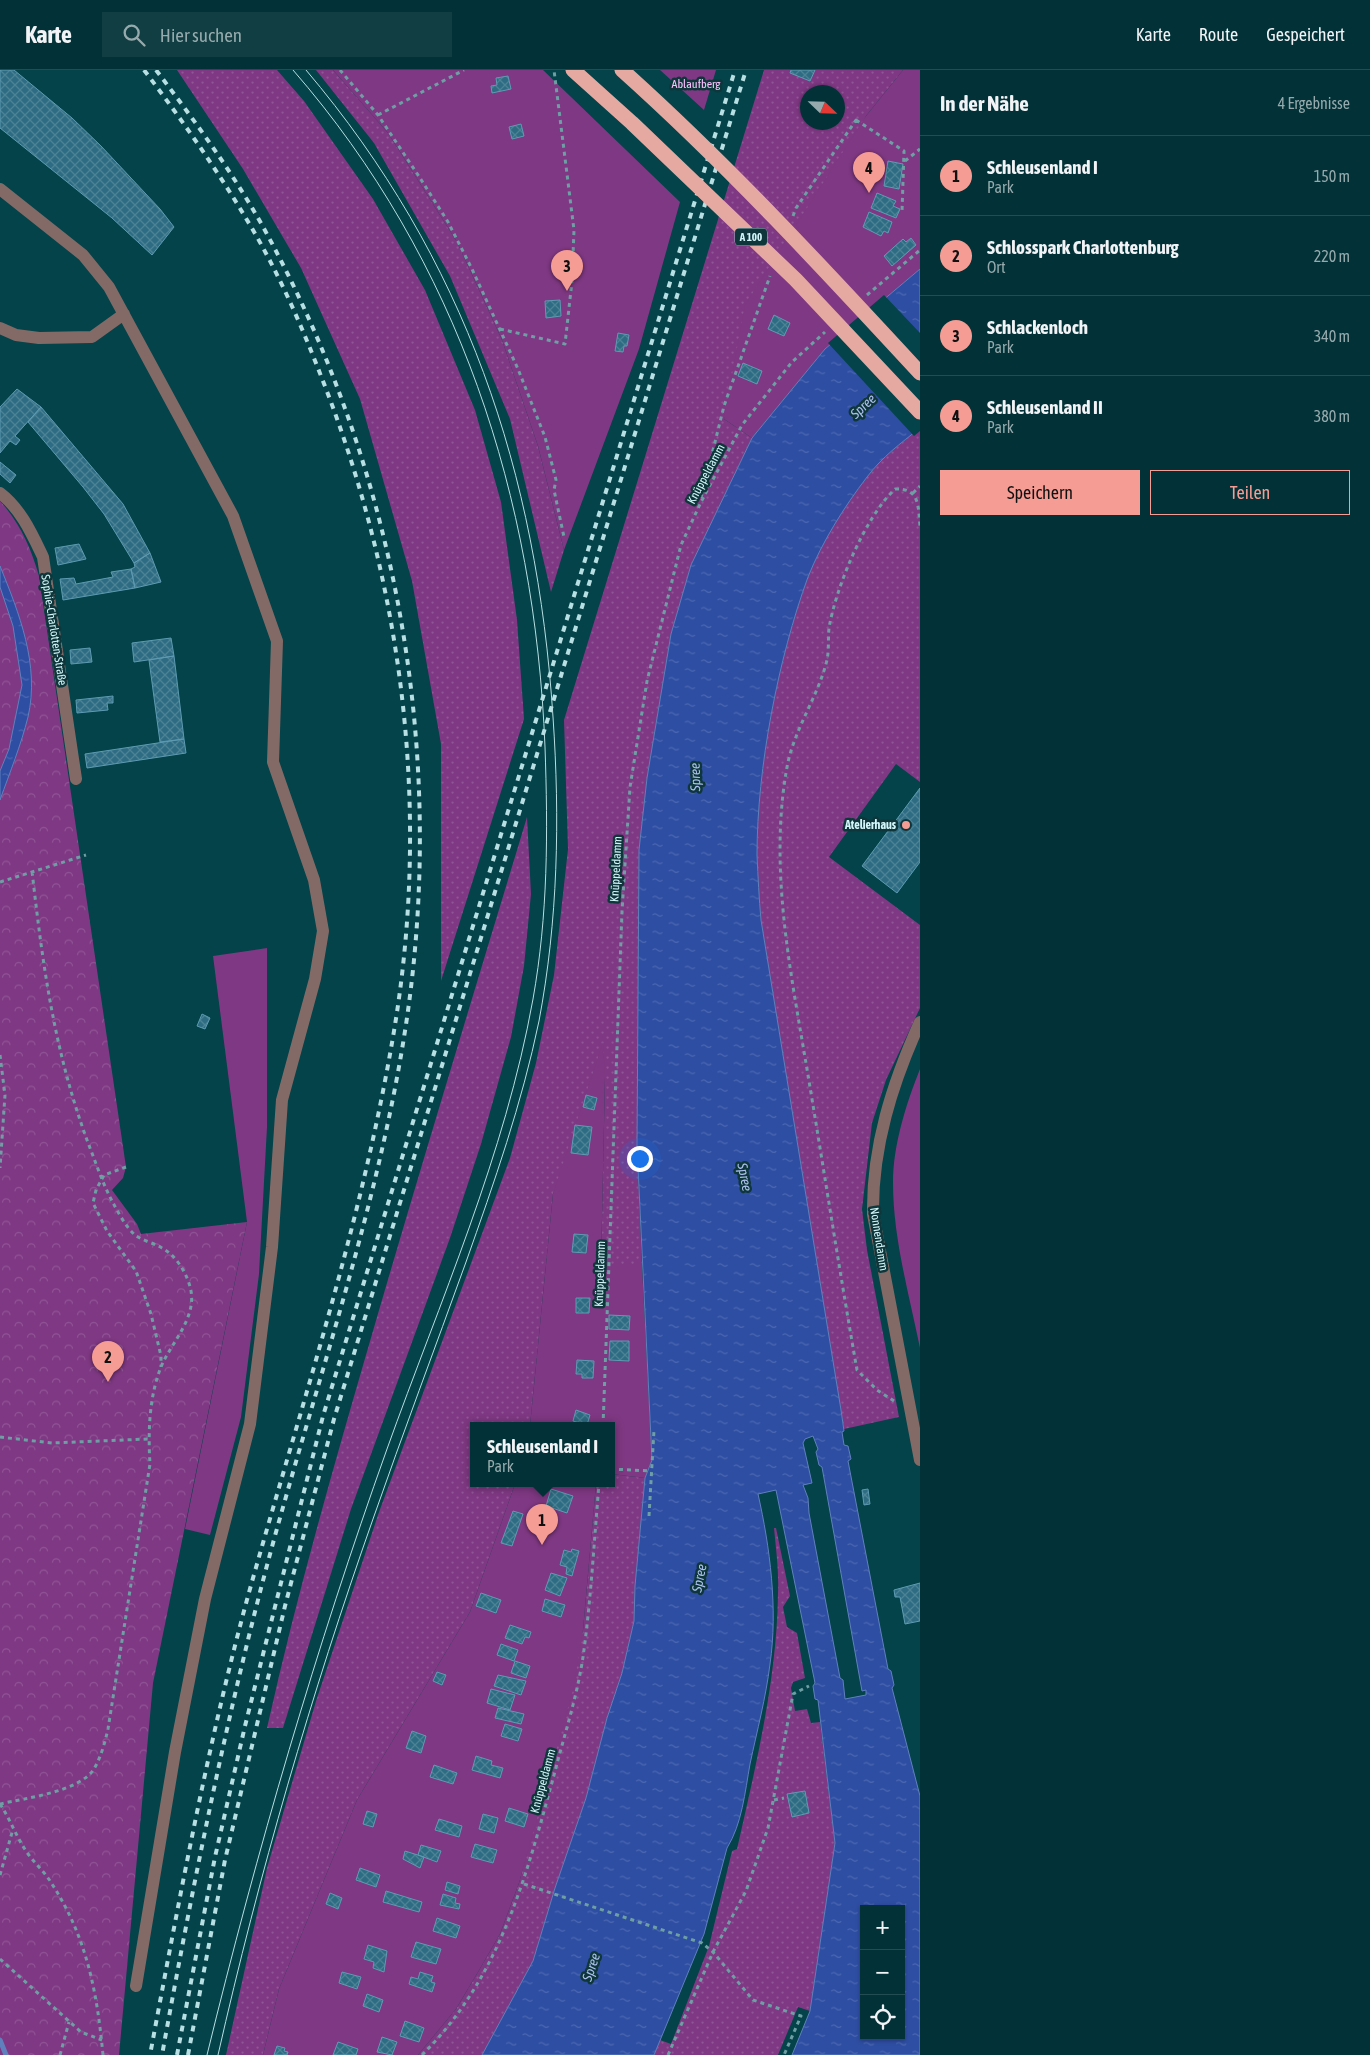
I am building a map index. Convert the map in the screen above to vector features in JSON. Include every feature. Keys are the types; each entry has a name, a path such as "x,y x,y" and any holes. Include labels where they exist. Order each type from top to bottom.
{"highway":[{"name":"A 100","path":"573,70 632,123 796,280 920,412"},
{"name":"A 100","path":"622,70 657,101 814,258 920,373"}],"street":[{"path":"0,189 83,255 109,287 233,516 277,642 273,762 314,880 323,931 315,979 282,1100 272,1247 250,1424 205,1598 175,1752 136,1986"},
{"path":"0,328 16,335 39,338 92,337 124,314"},
{"name":"Sophie-Charlotten-Straße","path":"0,493 8,499 26,523 43,557 76,780"},
{"name":"Nonnendamm","path":"920,1022 886,1114 876,1159 873,1199 873,1214 910,1405 917,1431 920,1460"}],"path":[{"path":"340,70 378,115 448,222 499,329 546,436 556,480 554,490 564,536"},
{"path":"378,115 464,70"},
{"path":"499,329 565,344 572,281 574,230 554,70"},
{"path":"852,118 904,151 902,212"},
{"path":"792,217 796,208 856,120"},
{"path":"905,161 920,149"},
{"path":"895,270 920,250"},
{"path":"701,502 724,406 773,270"},
{"name":"Knüppeldamm","path":"603,1422 622,910 630,787 647,681 681,545 701,502 742,425 792,362 801,354"},
{"path":"913,493 920,486"},
{"path":"910,1405 902,1407 877,1390 857,1370 796,1003 784,916 779,849 787,767 794,741 821,681 827,657 832,620 856,548 883,500 895,488 904,488 913,493 917,499 920,526"},
{"path":"0,882 86,855"},
{"path":"32,871 43,972 50,1013 70,1090 102,1178 125,1224 136,1236 167,1252 186,1274 189,1283 192,1300 190,1310 177,1341 161,1368"},
{"path":"0,1055 5,1095 0,1168"},
{"path":"103,2055 93,1980 79,1935 52,1883 26,1852 0,1804 65,1788 86,1776 93,1770 98,1761 108,1729 150,1464 148,1439 152,1405 161,1368 161,1356 151,1314 136,1271 107,1231 93,1203 96,1190 102,1178 126,1167"},
{"path":"649,1516 654,1430"},
{"path":"0,1438 52,1443 148,1439"},
{"path":"615,1469 651,1471"},
{"name":"Knüppeldamm","path":"422,2055 436,2041 464,2004 501,1942 524,1884 577,1690 589,1606 599,1487"},
{"path":"668,2055 713,1952 746,1891 768,1828 792,1694 809,1686"},
{"path":"774,1800 784,1798"},
{"path":"0,1875 13,1828"},
{"path":"524,1884 702,1943 713,1952 753,2000 801,2016 784,2055"},
{"path":"0,1960 81,2032 102,2040"},
{"path":"60,2055 69,2022"}],"green space":[{"path":"177,70 277,70 304,101 373,199 425,290 475,410 501,502 517,620 524,719 441,981 441,744 412,581 360,399 301,268 243,169"},
{"path":"316,70 333,70 388,133 457,242 502,340 538,446 564,550 551,592 510,419 450,276 374,143"},
{"path":"333,70 543,70 680,202 639,349 564,550 538,446 502,340 457,242 388,133"},
{"name":"Ablaufberg","path":"660,70 716,70 704,110"},
{"path":"764,70 903,70 866,116 724,419 752,438 691,565 671,634 647,778 639,850 637,1146 642,1266 601,1266 605,1077 553,1194 530,1422 470,1422 470,1487 514,1487 470,1612 357,1800 279,1989 263,2055 226,2055 267,1868 316,1701 379,1512 510,1158 536,1063 554,975 568,849 564,720"},
{"path":"903,70 920,70 920,269 825,349 752,438 724,419 745,305 866,116"},
{"path":"920,428 920,782 896,764 829,857 920,925 920,1008 886,1080 872,1123 862,1209 867,1250 899,1417 844,1429 761,920 757,855 758,821 765,750 771,714 787,643 813,564 834,525 867,477 885,457"},
{"path":"0,501 24,536 39,576 126,1167 123,1178 112,1190 137,1224 141,1234 247,1222 153,1683 119,2055 0,2055"},
{"path":"527,817 531,894 524,966 511,1037 481,1144 450,1238 351,1509 283,1728 267,1728 301,1587 339,1448"},
{"path":"267,948 267,1127 259,1274 241,1417 210,1535 185,1529 247,1222 213,956"},
{"path":"603,1042 605,1077 601,1266 642,1266 652,1460 645,1478 615,1474 615,1422 530,1422 553,1194"},
{"path":"920,1069 920,1348 899,1245 893,1183 895,1154 901,1125"},
{"path":"615,1474 645,1478 635,1586 634,1621 622,1673 607,1718 586,1798 555,1888 533,1961 482,2055 418,2055 456,2009 500,1934 519,1883 583,1630 596,1487 615,1487"},
{"path":"514,1487 596,1487 583,1630 573,1690 519,1883 500,1934 456,2009 418,2055 263,2055 279,1989 357,1800 470,1612"},
{"path":"774,1528 776,1528 790,1596 783,1607 787,1627 797,1633 805,1678 793,1682 791,1688 795,1711 807,1709 811,1723 820,1722 835,1843 810,2011 798,2007 778,2055 654,2055 660,2040 671,2044 709,1946 732,1851 737,1849 764,1722 774,1657 778,1585"}],"water":[{"name":"Spree","path":"920,269 920,428 885,457 867,477 834,525 808,577 787,643 771,714 761,786 757,855 761,920 841,1410 844,1445 848,1446 851,1459 848,1461 888,1669 891,1671 894,1685 892,1688 920,1796 920,2055 792,2055 810,2011 835,1843 818,1700 815,1699 813,1686 815,1683 776,1490 758,1494 772,1578 772,1643 766,1689 742,1807 736,1829 727,1848 704,1934 654,2055 482,2055 533,1961 555,1888 586,1798 607,1718 622,1673 634,1621 635,1586 645,1478 652,1460 637,1146 639,850 647,778 671,634 691,565 752,438 825,349","holes":["813,1436 818,1449 816,1452 819,1465 822,1467 862,1691 866,1690 866,1695 845,1699 843,1680 840,1678 809,1513 808,1498 803,1485 812,1483 803,1443 805,1439"]},
{"path":"0,566 26,640 31,678 31,698 28,717 19,748 0,800 0,771 9,749 22,685 13,626 0,587"}],"pier":[{"path":"884,295 920,333 920,431 914,436 828,343"}],"building":[{"path":"0,70 14,70 72,118 160,209 174,227 152,255 112,218 0,128"},
{"path":"791,70 815,70 810,81 790,73"},
{"path":"508,76 511,89 492,93 491,86 497,85 496,78"},
{"path":"521,124 524,136 512,139 509,127"},
{"path":"888,161 903,164 899,189 884,186"},
{"path":"877,193 896,201 893,206 900,209 896,218 871,208"},
{"path":"869,212 892,222 888,233 884,231 881,236 863,227"},
{"path":"911,238 916,245 892,266 884,256 903,239 906,242"},
{"path":"560,300 561,316 546,318 545,301"},
{"path":"774,315 790,323 784,336 768,329"},
{"path":"618,333 629,335 627,346 624,346 623,352 615,351"},
{"path":"743,363 762,371 757,384 738,376"},
{"path":"17,389 41,407 15,436 20,440 16,445 10,441 0,453 0,407"},
{"path":"41,407 123,504 150,553 134,563 104,514 28,422"},
{"path":"0,462 16,475 10,483 0,474"},
{"path":"79,544 86,559 58,565 55,548"},
{"path":"150,553 161,582 135,588 131,569 135,567 134,563"},
{"path":"131,569 135,588 63,600 60,579 74,578 76,584 113,577 111,572"},
{"path":"171,638 174,656 134,662 132,643"},
{"path":"90,648 92,662 71,664 70,650"},
{"path":"174,656 184,739 160,742 149,660"},
{"path":"113,696 113,703 107,703 108,710 77,713 76,700"},
{"path":"184,739 186,753 87,768 85,754"},
{"name":"Atelierhaus","path":"920,788 920,862 897,893 862,866"},
{"path":"202,1014 210,1018 205,1029 197,1026"},
{"path":"586,1095 597,1098 594,1110 583,1107"},
{"path":"575,1125 592,1127 588,1155 571,1153"},
{"path":"574,1234 588,1235 586,1253 572,1252"},
{"path":"576,1298 590,1298 589,1313 576,1313"},
{"path":"609,1315 630,1316 629,1330 609,1329"},
{"path":"610,1341 629,1341 629,1361 609,1360"},
{"path":"577,1360 594,1361 593,1378 582,1378 582,1374 576,1374"},
{"path":"576,1410 590,1415 588,1422 573,1421"},
{"path":"551,1489 573,1496 567,1513 546,1506"},
{"path":"868,1489 870,1504 864,1505 862,1490"},
{"path":"513,1511 523,1514 512,1546 501,1543"},
{"path":"572,1549 579,1551 572,1576 566,1574 567,1567 560,1565 564,1550 571,1552"},
{"path":"551,1573 567,1578 560,1596 545,1590"},
{"path":"920,1583 920,1621 905,1624 900,1597 895,1597 894,1590"},
{"path":"481,1593 501,1600 496,1613 476,1606"},
{"path":"545,1599 565,1605 561,1617 542,1611"},
{"path":"510,1625 531,1632 529,1638 525,1637 522,1644 505,1638"},
{"path":"501,1644 518,1650 514,1661 497,1655"},
{"path":"515,1661 530,1666 526,1678 511,1673"},
{"path":"437,1672 446,1675 442,1685 433,1681"},
{"path":"498,1675 526,1681 521,1695 494,1686"},
{"path":"491,1689 515,1695 510,1710 487,1703"},
{"path":"498,1708 524,1714 521,1724 495,1718"},
{"path":"505,1724 522,1729 518,1741 501,1736"},
{"path":"412,1731 426,1736 421,1753 406,1748"},
{"path":"476,1756 492,1761 491,1765 503,1768 500,1778 472,1770"},
{"path":"434,1765 457,1773 453,1784 430,1777"},
{"path":"805,1791 809,1813 792,1817 787,1794"},
{"path":"509,1808 528,1814 524,1827 505,1821"},
{"path":"367,1811 377,1814 373,1827 363,1824"},
{"path":"483,1814 498,1818 494,1833 479,1829"},
{"path":"439,1819 462,1826 459,1837 435,1830"},
{"path":"475,1844 497,1850 493,1863 471,1857"},
{"path":"421,1845 441,1851 437,1862 418,1855"},
{"path":"405,1851 424,1857 420,1868 403,1859"},
{"path":"360,1868 380,1875 376,1887 356,1880"},
{"path":"447,1882 460,1886 458,1894 445,1890"},
{"path":"386,1891 422,1902 419,1912 383,1902"},
{"path":"330,1893 342,1898 338,1909 326,1904"},
{"path":"443,1894 456,1898 455,1903 460,1904 459,1909 440,1905"},
{"path":"437,1918 460,1926 456,1938 433,1931"},
{"path":"416,1942 441,1949 436,1964 411,1957"},
{"path":"368,1945 387,1951 384,1972 373,1968 374,1962 364,1959"},
{"path":"342,1972 361,1977 357,1989 339,1983"},
{"path":"420,1972 433,1976 431,1982 435,1983 432,1992 409,1984 411,1977 418,1979"},
{"path":"367,1994 383,2000 379,2012 363,2006"},
{"path":"405,2021 424,2028 419,2042 400,2036"},
{"path":"382,2037 397,2042 392,2055 377,2052"},
{"path":"338,2042 358,2049 356,2055 333,2055"},
{"path":"277,2046 285,2048 284,2051 288,2052 287,2055 274,2055"}],"waterway":[{"path":"0,2040 6,2055"}],"tram line":[{"path":"207,2055 246,1902 312,1674 361,1524 469,1227 506,1114 521,1057 533,999 542,936 546,873 545,747 538,654 525,563 505,473 478,386 443,302 401,221 351,144 293,70"},
{"path":"218,2055 269,1852 328,1652 384,1487 497,1173 516,1112 539,1021 550,945 556,869 555,755 544,627 530,539 510,454 484,372 450,293 410,216 362,142 306,70"}],"railway":[{"path":"144,70 212,165 238,205 270,261 297,318 321,376 349,455 372,535 390,616 402,698 409,781 410,864 405,948 394,1031 381,1103 347,1245 309,1386 248,1596 219,1710 194,1824 150,2055"},
{"path":"156,70 225,165 262,225 309,318 347,415 378,514 400,616 414,719 420,823 417,927 405,1031 392,1103 358,1245 278,1526 231,1710 206,1825 162,2055"},
{"path":"177,2055 215,1857 245,1726 323,1416 735,70"},
{"path":"188,2055 225,1860 285,1606 334,1419 746,70"}],"place":[{"name":"Schleusenland II","path":"869,193"},
{"name":"Schlackenloch","path":"567,291"},
{"name":"Atelierhaus","path":"906,825"},
{"name":"Schlosspark Charlottenburg","path":"108,1382"},
{"name":"Schleusenland I","path":"542,1545"}]}
